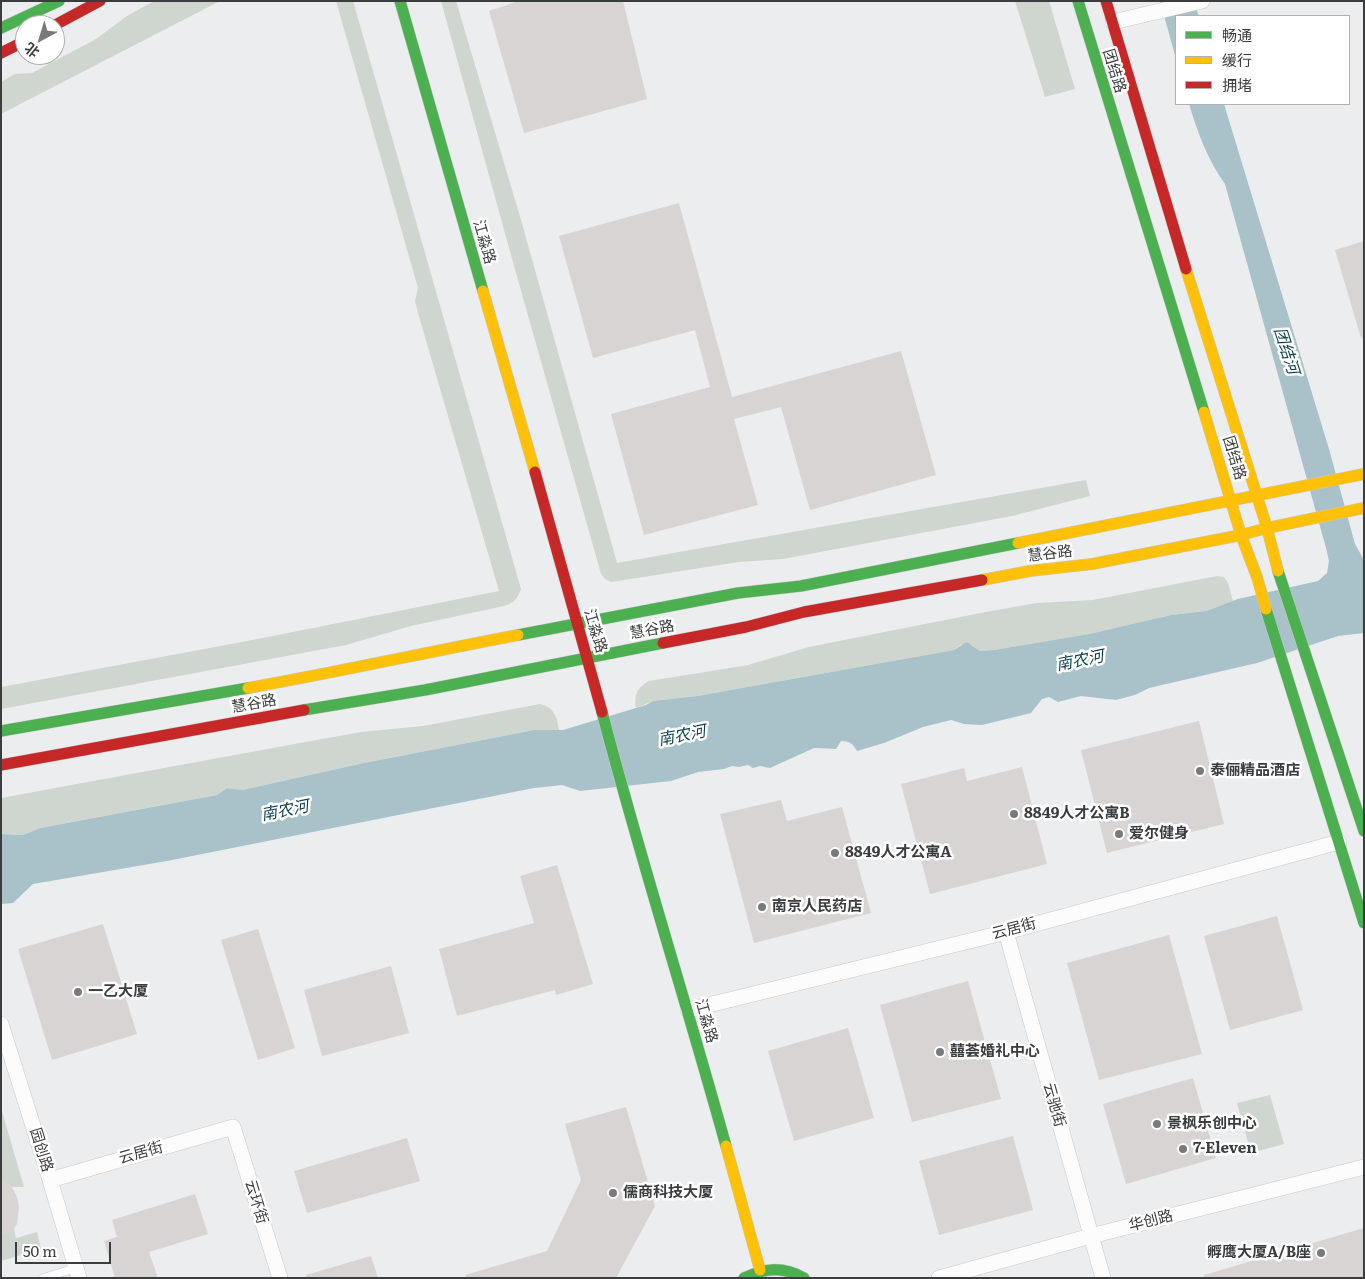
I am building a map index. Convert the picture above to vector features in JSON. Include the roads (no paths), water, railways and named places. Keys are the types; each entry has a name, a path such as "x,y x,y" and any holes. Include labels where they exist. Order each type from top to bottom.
{"main road":[{"path":"1,28 60,1"},
{"path":"65,20 100,1"},
{"name":"江淼路","path":"400,1 588,658 623,792 688,1010 760,1270"},
{"name":"团结路","path":"1078,1 1231,501 1257,576 1285,672 1364,923"},
{"name":"团结路","path":"1106,1 1168,213 1267,528 1278,571 1310,662 1364,831"},
{"path":"1,16 23,5"},
{"path":"1,53 15,46"},
{"name":"慧谷路","path":"1,731 323,675 413,655 738,593 801,586 1364,474"},
{"name":"慧谷路","path":"1,766 359,700 425,690 746,627 814,610 1030,571 1092,564 1242,535 1267,528 1362,509"},
{"path":"744,1278 760,1270 777,1268 794,1272 804,1278"}],"street":[{"path":"1113,22 1201,2"},
{"name":"云居街","path":"688,1010 1006,932 1339,842"},
{"name":"云驰街","path":"1006,932 1103,1278"},
{"name":"园创路","path":"1,1024 77,1273"},
{"name":"云居街","path":"50,1180 233,1127"},
{"name":"云环街","path":"233,1127 280,1278"},
{"name":"华创路","path":"939,1278 1091,1236 1364,1167"}],"lane":[{"path":"43,1278 77,1273"}],"water":[{"path":"1160,1 1193,1 1199,15 1175,15 1175,55"},
{"path":"1189,105 1224,105 1329,449 1355,544 1364,560 1364,633 1338,636 1257,663 1149,688 1135,695 1116,700 1081,696 1058,702 1049,697 1042,699 1031,713 982,725 964,724 951,720 923,727 884,743 857,751 851,743 841,741 836,749 814,748 770,768 760,766 753,768 748,765 732,766 724,769 698,772 671,781 580,791 562,785 534,788 167,861 33,884 13,903 1,904 1,834 23,835 40,828 217,795 227,788 242,790 359,764 534,730 563,730 646,705 653,701 697,696 954,650 967,642 980,651 1089,634 1171,615 1206,611 1238,599 1318,581 1327,573 1329,561 1326,548 1225,184 1213,165"}],"place":[{"name":"泰俪精品酒店","path":"1200,771"},
{"name":"8849人才公寓B","path":"1014,814"},
{"name":"爱尔健身","path":"1119,834"},
{"name":"8849人才公寓A","path":"835,853"},
{"name":"南京人民药店","path":"762,907"},
{"name":"一乙大厦","path":"78,992"},
{"name":"囍荟婚礼中心","path":"940,1052"},
{"name":"景枫乐创中心","path":"1157,1124"},
{"name":"7-Eleven","path":"1183,1149"},
{"name":"儒商科技大厦","path":"613,1193"},
{"name":"孵鹰大厦A/B座","path":"1321,1253"}],"water label":[{"name":"团结河","path":"1286,351"},
{"name":"南农河","path":"1080,661"},
{"name":"南农河","path":"682,736"},
{"name":"南农河","path":"285,811"}]}
